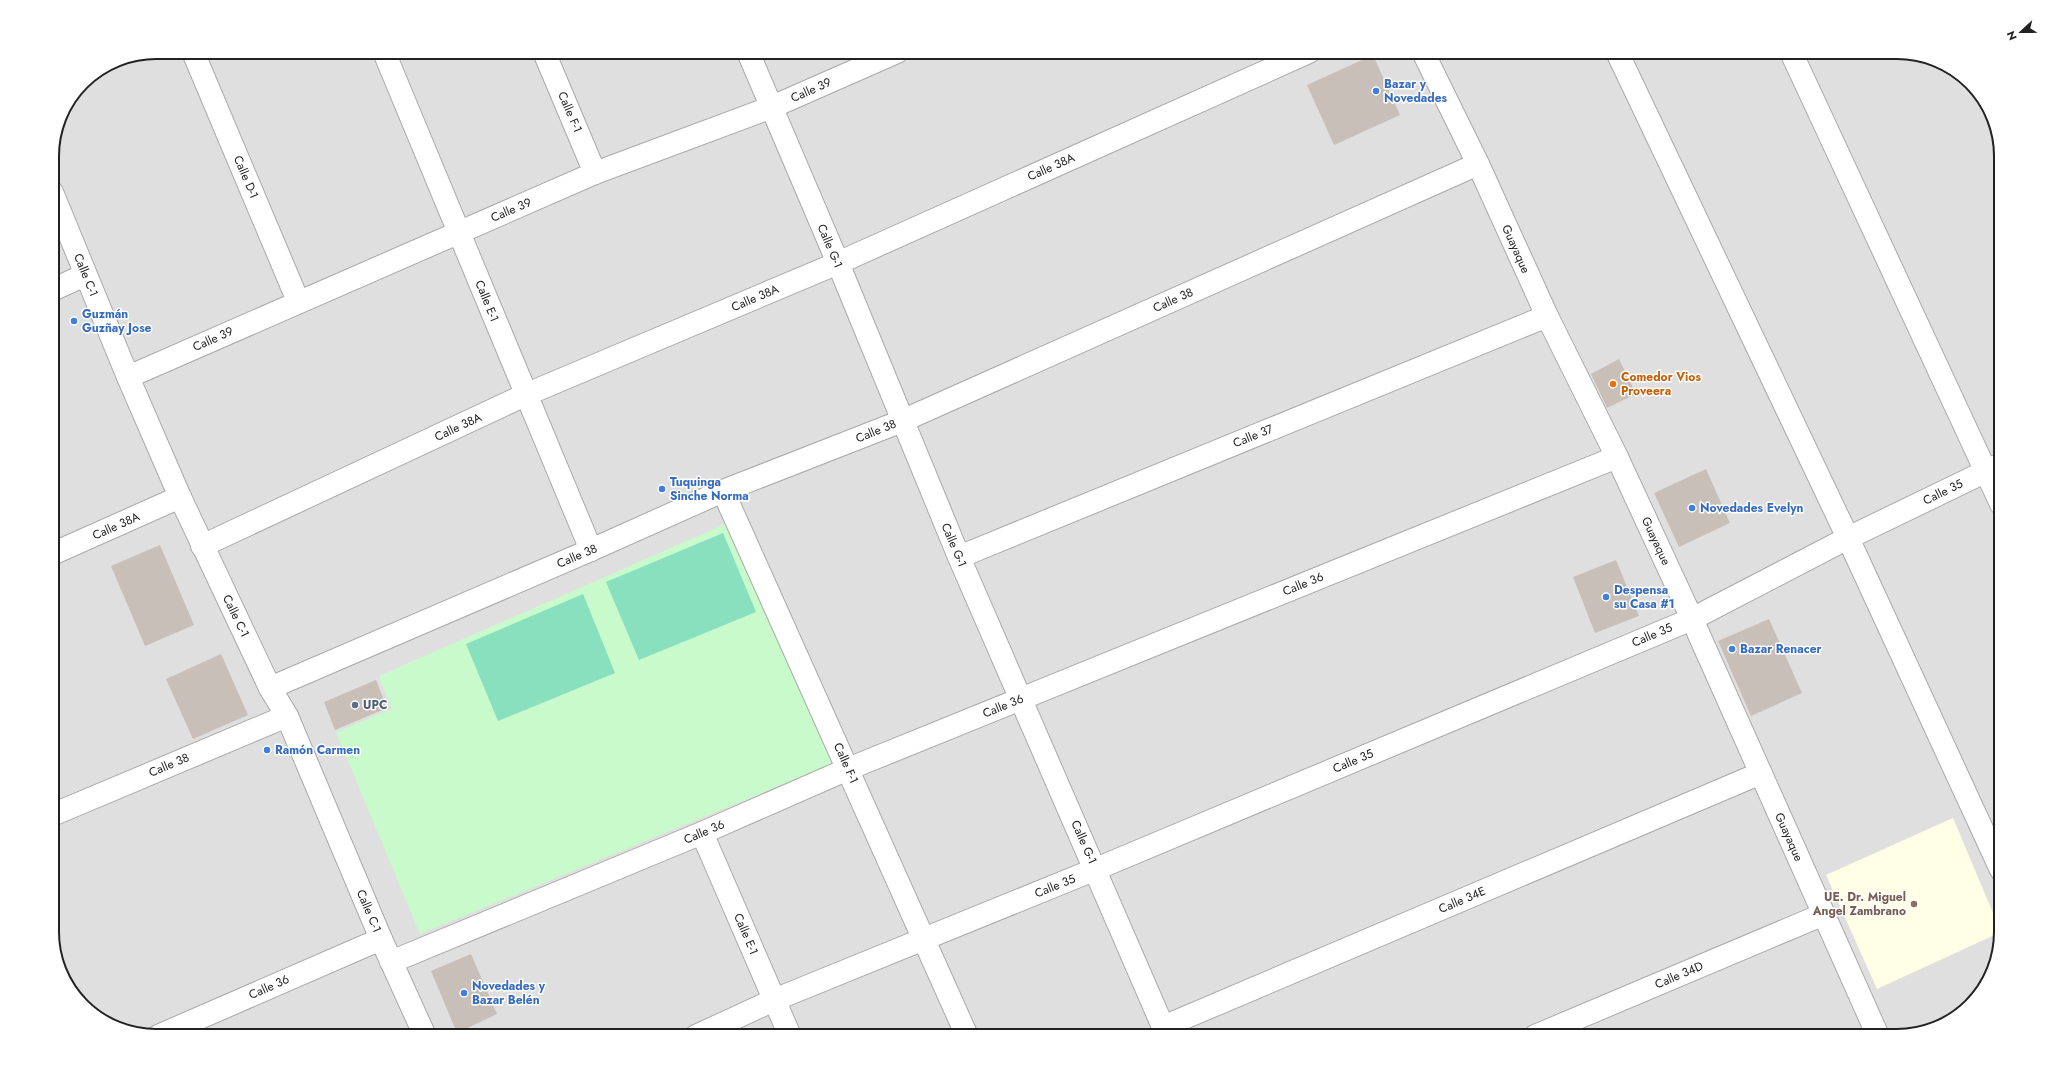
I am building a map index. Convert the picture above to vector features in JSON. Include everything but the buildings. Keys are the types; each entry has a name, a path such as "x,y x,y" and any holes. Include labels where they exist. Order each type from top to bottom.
{"street":[{"name":"Calle D-1","path":"196,59 298,301"},
{"name":"Calle E-1","path":"387,59 525,395 591,550"},
{"name":"Calle F-1","path":"547,59 595,173"},
{"name":"Calle G-1","path":"751,59 838,263 959,557 1020,699 1096,869 1164,1029"},
{"name":"Calle 39","path":"128,377 298,301 595,173 772,107 881,59"},
{"name":"Calle 38A","path":"202,546 525,395 838,263 1293,59"},
{"name":"Guayaque","path":"1426,59 1478,164 1547,316 1617,457 1692,618 1875,1029"},
{"path":"1620,59 1848,538 1994,855"},
{"path":"1794,59 1993,468"},
{"name":"Calle 38","path":"270,688 591,550 723,491 902,420 1478,164"},
{"name":"Calle C-1","path":"59,210 85,275 180,497 270,688 287,716 381,939 422,1029"},
{"path":"59,287 85,275"},
{"name":"Calle 37","path":"959,557 1547,316"},
{"name":"Calle 36","path":"391,962 702,833 848,769 1617,457"},
{"name":"Calle 35","path":"711,1029 774,1000 1096,869 1692,618 1848,538 1993,468"},
{"name":"Calle F-1","path":"723,491 925,939 964,1029"},
{"name":"Calle 38A","path":"59,551 180,497"},
{"name":"Calle 38","path":"59,812 287,716"},
{"name":"Calle 34E","path":"1170,1029 1761,773"},
{"name":"Calle E-1","path":"702,833 787,1029"},
{"name":"Calle 34D","path":"1552,1029 1824,914"},
{"name":"Calle 36","path":"174,1029 381,939"}],"shaded area":[{"path":"150,59 1897,59 1922,62 1934,66 1951,75 1961,83 1978,102 1989,125 1994,150 1994,938 1989,963 1984,975 1970,996 1951,1013 1934,1022 1922,1026 1897,1029 156,1029 131,1026 119,1022 102,1013 92,1005 75,986 64,963 59,938 59,150 62,131 66,119 75,102 87,87 102,75 119,66"},
{"name":"UE. Dr. Miguel Angel Zambrano","path":"1953,818 1994,915 1994,935 1877,989 1826,875"}],"green space":[{"path":"730,522 832,764 420,934 336,732 392,709 379,676"},
{"path":"723,533 756,612 639,660 606,582"},
{"path":"583,594 615,673 498,721 466,644"}],"place":[{"name":"Bazar y Novedades","path":"1376,91"},
{"name":"Guzmán Guzñay Jose","path":"74,321"},
{"name":"Comedor Vios Proveera","path":"1613,384"},
{"name":"Tuquinga Sinche Norma","path":"662,489"},
{"name":"Novedades Evelyn","path":"1692,508"},
{"name":"Despensa su Casa #1","path":"1606,597"},
{"name":"Bazar Renacer","path":"1732,649"},
{"name":"UPC","path":"355,705"},
{"name":"Ramón Carmen","path":"267,750"},
{"name":"UE. Dr. Miguel Angel Zambrano","path":"1914,904"},
{"name":"Novedades y Bazar Belén","path":"464,993"}]}
